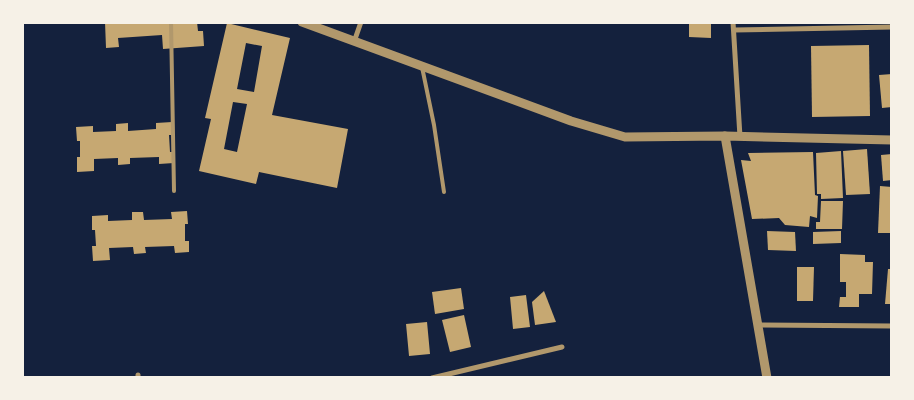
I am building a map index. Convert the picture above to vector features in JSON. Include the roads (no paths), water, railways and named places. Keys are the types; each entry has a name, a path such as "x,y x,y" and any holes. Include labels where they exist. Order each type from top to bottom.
{"street":[{"path":"302,22 354,43 571,121 625,137 724,136 892,140"},
{"path":"354,43 361,22"},
{"path":"733,22 740,137"},
{"path":"734,30 892,27"},
{"path":"724,136 767,378"},
{"path":"758,325 892,326"},
{"path":"432,378 562,347"}],"lane":[{"path":"171,22 174,191"},
{"path":"422,67 434,125 444,192"}]}
